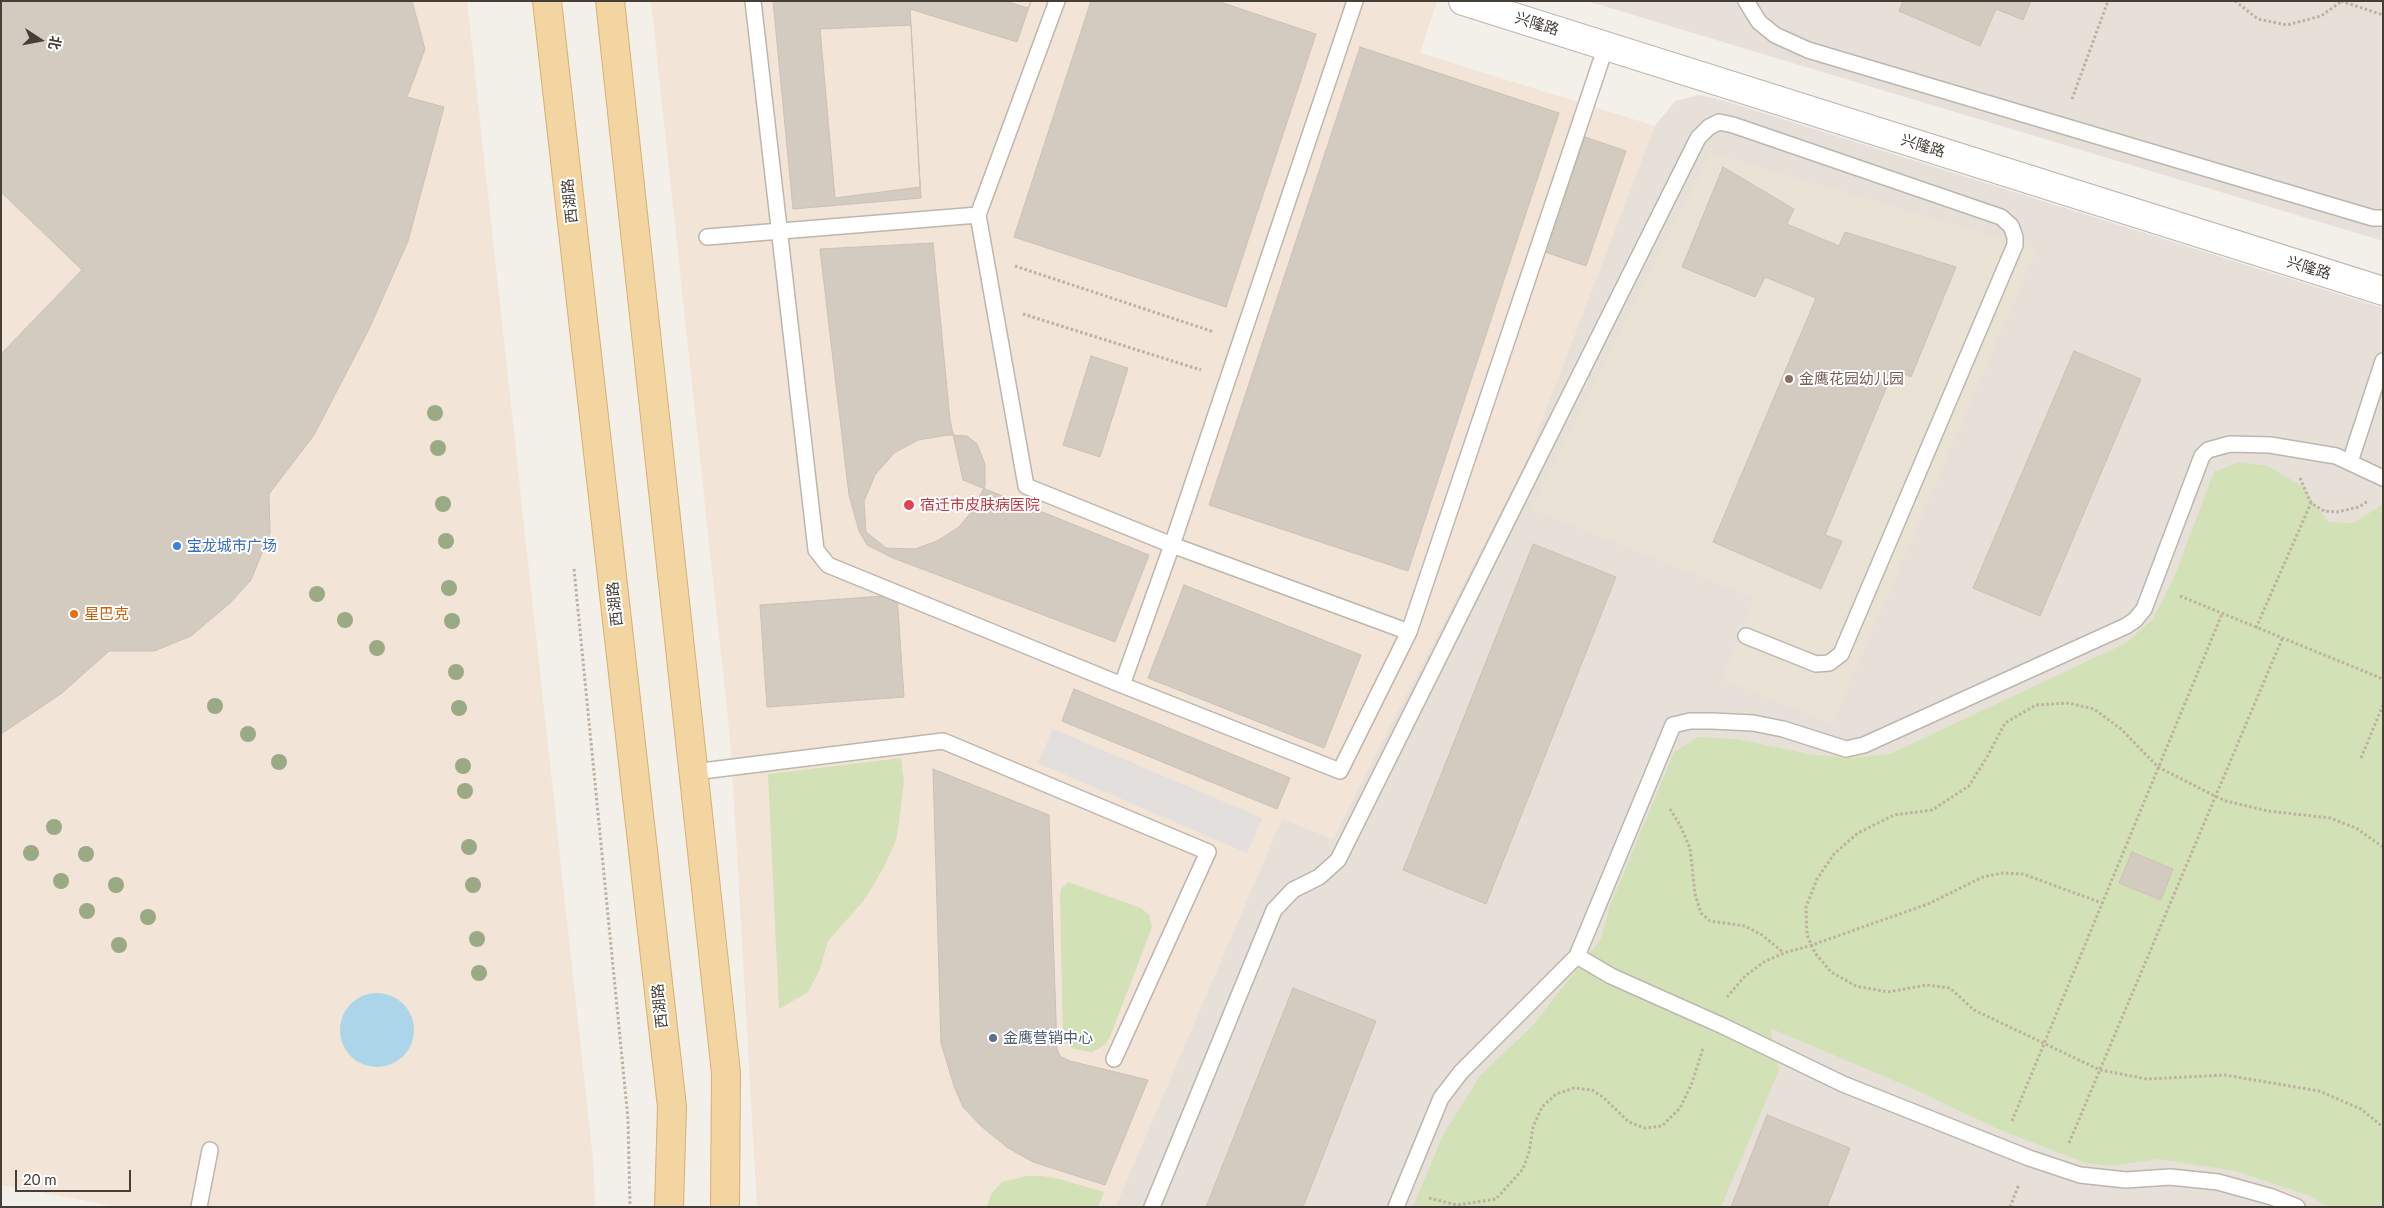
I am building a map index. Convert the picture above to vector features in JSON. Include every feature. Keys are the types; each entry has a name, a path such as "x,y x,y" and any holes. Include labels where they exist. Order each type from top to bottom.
{"main road":[{"name":"西湖路","path":"547,1 672,1107 669,1207"},
{"path":"610,1 726,1073 725,1207"}],"street":[{"name":"兴隆路","path":"1463,1 2383,291"}],"lane":[{"path":"753,1 816,550 828,565 1122,685 1340,771 1409,632 1606,46"},
{"path":"1057,1 978,216 1026,486 1172,545 1409,632"},
{"path":"1122,685 1172,545 1355,1"},
{"path":"1746,1 1759,22 1775,36 1808,50 2373,218 2383,218"},
{"path":"1152,1207 1274,910 1294,890 1319,877 1338,860 1698,138 1708,126 1719,122 2001,217 2011,226 2015,237 2015,246 1841,654 1829,663 1816,664 1746,636"},
{"path":"707,237 978,216"},
{"path":"2350,462 2383,361"},
{"path":"1396,1207 1440,1098 1461,1072 1577,956 1673,725 1712,721 1753,723 1783,729 1846,749 1864,745 2126,626 2135,620 2144,609 2202,456 2208,450 2230,444 2270,445 2296,449 2336,456 2383,478"},
{"path":"694,772 943,741 1208,852 1114,1060"},
{"path":"1577,956 1612,976 1723,1026 1842,1084 2058,1168 2080,1175 2126,1180 2170,1177 2218,1182 2272,1197 2297,1207"},
{"path":"199,1207 210,1150"}],"path":[{"path":"2062,125 2108,1"},
{"path":"2235,1 2258,19 2287,25 2321,16 2342,1 2383,15"},
{"path":"986,257 1240,340"},
{"path":"994,305 1228,378"},
{"path":"2296,449 2300,478 2311,503 2324,511 2337,512 2359,506 2375,496"},
{"path":"2256,628 2311,503"},
{"path":"573,562 628,1119 630,1207"},
{"path":"2153,584 2282,639 2383,679"},
{"path":"2001,1147 2222,614"},
{"path":"2058,1168 2282,639"},
{"path":"2383,847 2356,828 2330,818 2268,811 2226,801 2158,767 2121,729 2094,709 2069,703 2036,705 2005,723 1987,757 1968,786 1932,810 1894,814 1858,833 1834,854 1817,879 1806,907 1808,935 1815,952 1831,972 1856,986 1888,992 1927,985 1950,988 1974,1010 2100,1070 2146,1079 2225,1075 2319,1091 2361,1109 2383,1127"},
{"path":"2361,758 2383,705"},
{"path":"1646,789 1667,805 1680,825 1690,848 1695,894 1701,913 1710,921 1745,926 1762,935 1784,952"}],"shaded area":[{"name":"宝龙城市广场","path":"1,1 467,1 593,1160 595,1207 119,1207 1,1185"},
{"path":"651,1 1437,1 1420,53 1655,126 1526,462 1333,839 1282,819 1115,1207 757,1207 731,748"},
{"path":"1587,1 2383,1 2383,241"},
{"path":"1699,95 1722,100 2383,308 2383,1207 1115,1207 1282,818 1333,839 1655,126 1675,101"},
{"name":"金鹰花园幼儿园","path":"1711,153 2037,249 1832,724 1722,679 1755,598 1530,509"},
{"path":"1053,729 1262,818 1247,853 1038,763"}],"green space":[{"path":"2239,462 2268,466 2303,487 2328,522 2354,523 2383,504 2383,1207 2328,1207 2308,1195 2235,1171 2158,1159 2112,1166 2085,1163 1998,1129 1909,1087 1770,1028 1779,1070 1721,1207 1413,1207 1443,1135 1480,1076 1533,1025 1601,939 1610,906 1674,752 1698,737 1737,739 1808,754 1850,758 1890,754 2126,643 2153,619 2175,575 2214,472"},
{"path":"901,758 904,782 896,840 884,867 865,899 828,941 820,969 808,992 779,1009 768,774"},
{"path":"1068,882 1141,908 1149,915 1152,927 1110,1037 1105,1045 1092,1052 1074,1049 1063,1041 1060,897 1061,889"},
{"path":"1027,1176 1059,1179 1104,1192 1098,1207 987,1207 991,1194 1002,1182"}],"water":[{"path":"377,993 398,999 408,1009 414,1030 408,1051 398,1061 377,1067 356,1061 346,1051 340,1030 346,1009 356,999"}],"building":[{"path":"1,1 412,1 425,49 407,97 444,107 408,241 368,331 314,435 269,494 270,533 251,580 230,603 191,636 154,651 109,651 62,693 1,734"},
{"path":"773,1 1031,1 1017,42 910,9 921,198 793,209"},
{"path":"1005,1 1031,1 1028,8"},
{"path":"1091,1 1217,1 1316,34 1226,307 1014,237"},
{"path":"1903,1 2031,1 2023,20 1996,9 1980,46 1899,11"},
{"path":"911,25 920,187 835,198 820,29"},
{"path":"1360,47 1559,113 1408,571 1209,505"},
{"path":"1585,137 1626,151 1586,266 1545,252"},
{"path":"1723,167 1794,209 1787,224 1839,246 1845,232 1956,267 1911,377 1894,369 1825,535 1842,541 1821,589 1713,542 1816,298 1765,277 1755,297 1682,267"},
{"path":"1,192 82,270 1,354"},
{"path":"933,243 950,420 963,480 1149,555 1115,642 893,558 867,545 859,531 849,495 820,249"},
{"path":"2074,351 2141,379 2040,616 1973,588"},
{"path":"1091,356 1128,368 1100,457 1063,445"},
{"path":"948,435 967,436 977,444 985,464 985,486 972,511 959,527 937,541 915,549 886,548 866,532 864,501 875,475 894,453 918,440"},
{"path":"1533,544 1616,577 1486,904 1403,870"},
{"path":"1184,585 1361,655 1324,748 1148,678"},
{"path":"897,595 904,697 767,707 760,605"},
{"path":"1074,689 1290,778 1277,809 1062,721"},
{"path":"933,769 1049,815 1057,1049 1060,1056 1070,1061 1148,1080 1105,1185 1033,1162 1008,1148 981,1126 963,1107 954,1086 941,1043"},
{"path":"2132,852 2173,869 2161,900 2119,883"},
{"path":"1293,988 1376,1021 1303,1207 1206,1207"},
{"path":"1767,1115 1850,1148 1827,1207 1731,1207"}],"place":[{"name":"金鹰花园幼儿园","path":"1789,379"},
{"name":"宿迁市皮肤病医院","path":"909,505"},
{"name":"宝龙城市广场","path":"177,546"},
{"name":"星巴克","path":"74,614"},
{"name":"金鹰营销中心","path":"993,1038"}]}
